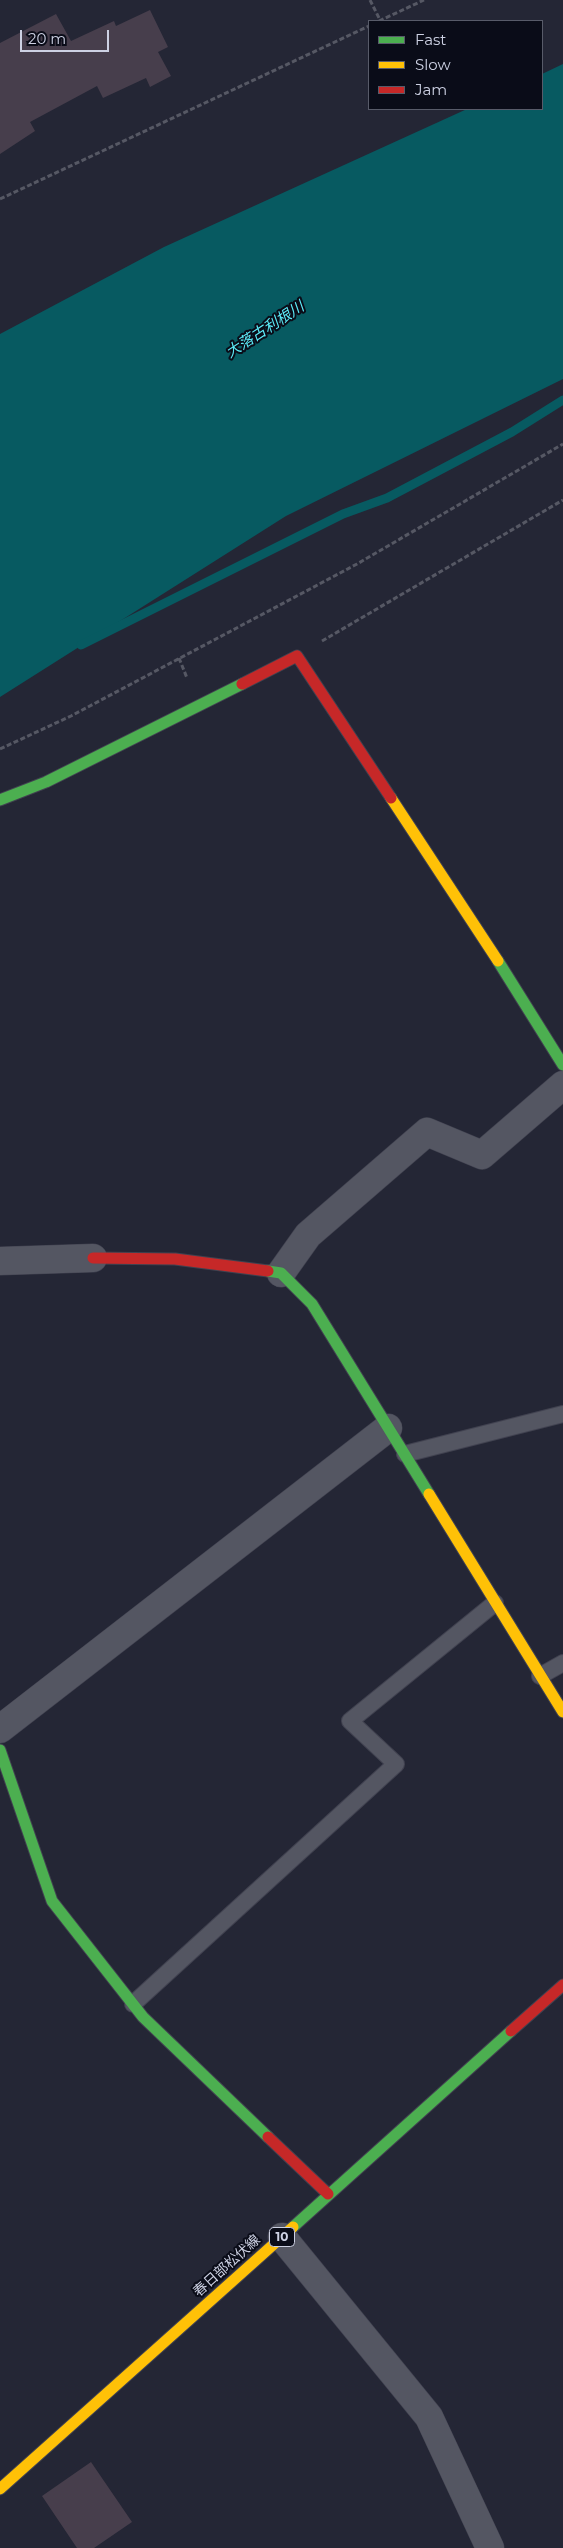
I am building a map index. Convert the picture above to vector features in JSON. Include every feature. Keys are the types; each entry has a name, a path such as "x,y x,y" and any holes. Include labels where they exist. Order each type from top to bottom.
{"street":[{"path":"0,800 46,782 297,656 508,976 563,1065"},
{"path":"281,1273 308,1235 427,1132 482,1155 563,1086"},
{"path":"0,1261 93,1258 175,1259 281,1273 312,1304 563,1712"},
{"path":"0,1729 388,1428"},
{"path":"0,1750 52,1901 143,2017 328,2194"},
{"name":"春日部松伏線","path":"0,2489 563,1985"},
{"path":"282,2237 429,2417 490,2548"}],"lane":[{"path":"405,1454 563,1414"},
{"path":"133,2004 396,1764 350,1721 495,1603"},
{"path":"540,1676 563,1663"}],"path":[{"path":"370,0 379,20"},
{"path":"381,20 424,0"},
{"path":"0,199 368,26"},
{"path":"0,749 71,716 357,564 563,444"},
{"path":"297,656 563,500"}],"water":[{"name":"大落古利根川","path":"563,64 563,379 286,516 0,697 0,334 164,247 465,110 543,110 543,74"}],"building":[{"path":"150,10 168,47 158,52 171,76 150,87 146,78 103,98 97,86 30,122 35,131 0,154 0,43 56,14 71,41 114,21 116,26"},
{"path":"91,2462 132,2522 94,2548 77,2548 42,2496"}],"waterway":[{"path":"81,645 343,514 387,498 512,432 563,400"}],"traffic: fast":[{"path":"0,800 46,782 242,684"},
{"path":"498,961 563,1065"},
{"path":"268,1271 281,1273 312,1304 429,1494"},
{"path":"0,1750 52,1901 143,2017 268,2137"},
{"path":"293,2227 511,2031"}],"traffic: slow":[{"path":"391,798 498,961"},
{"path":"429,1494 563,1712"},
{"path":"0,2489 293,2227"}],"traffic: jam":[{"path":"242,684 297,656 391,798"},
{"path":"93,1258 175,1259 268,1271"},
{"path":"511,2031 563,1985"},
{"path":"268,2137 328,2194"}]}
